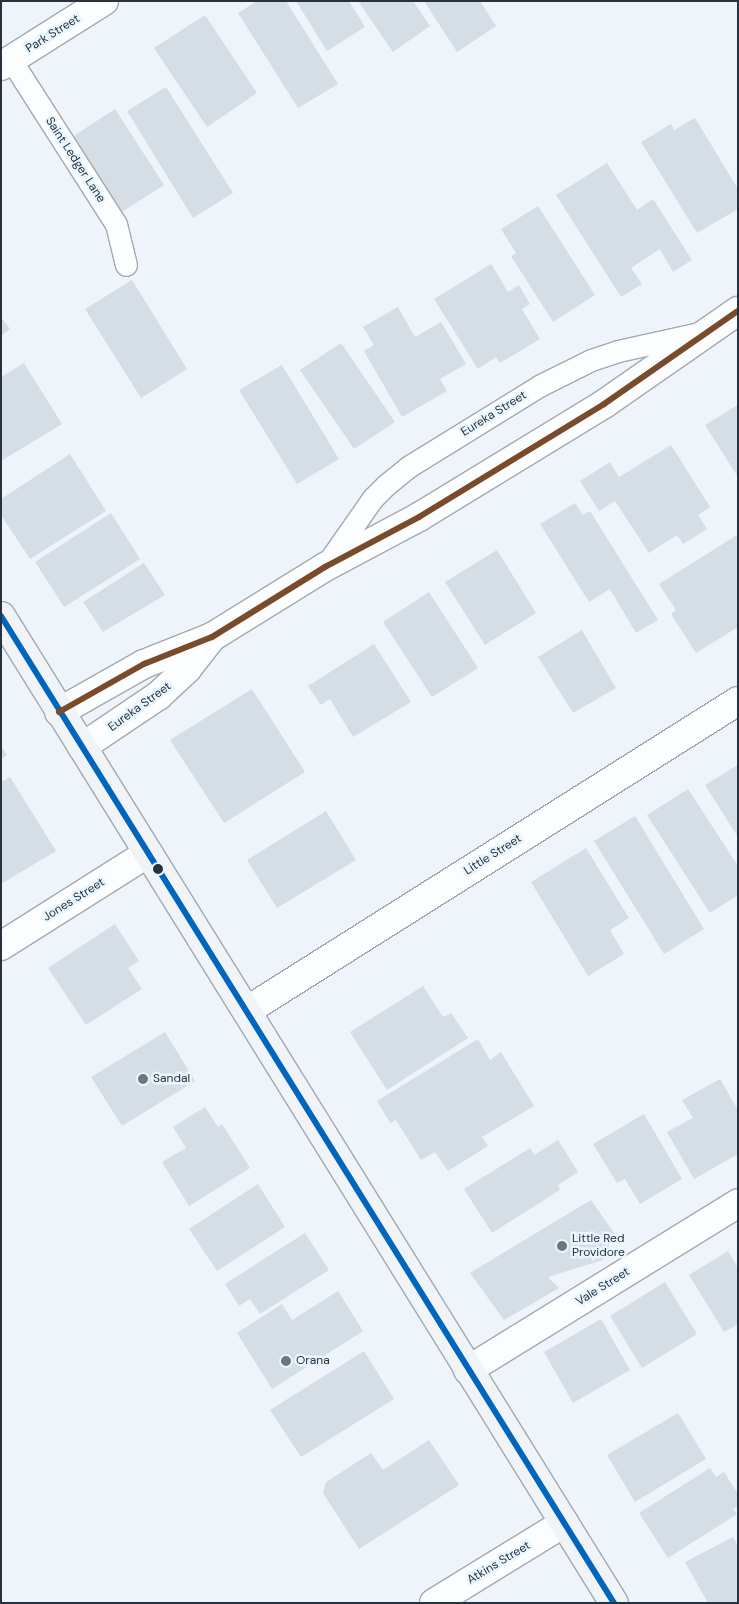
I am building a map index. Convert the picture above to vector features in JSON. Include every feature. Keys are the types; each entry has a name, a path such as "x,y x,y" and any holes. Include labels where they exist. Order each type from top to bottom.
{"main road":[{"path":"1,616 248,1010 468,1370 614,1603"}],"street":[{"name":"Park Street","path":"6,63 104,1"},
{"name":"Eureka Street","path":"60,712 144,664 212,638 325,567 419,517 604,404 738,311"},
{"name":"Eureka Street","path":"82,747 158,696 179,679 212,638"},
{"name":"Little Street","path":"248,1010 738,701"},
{"name":"Jones Street","path":"1,946 148,853"},
{"name":"Vale Street","path":"468,1370 738,1203"},
{"name":"Atkins Street","path":"434,1603 564,1524"}],"lane":[{"name":"Saint Ledger Lane","path":"6,63 116,224 126,265"},
{"name":"Eureka Street","path":"325,567 369,503 386,485 408,467 539,386 591,360 618,351 708,331"}],"building":[{"path":"257,1 286,1 338,84 298,108 238,13"},
{"path":"296,1 349,1 365,27 327,51"},
{"path":"358,1 413,1 430,26 393,52"},
{"path":"424,1 480,1 496,26 457,52"},
{"path":"205,15 257,93 207,127 154,48"},
{"path":"166,87 233,193 193,218 127,111"},
{"path":"115,109 164,185 120,213 72,137"},
{"path":"695,118 738,189 738,209 697,233 641,142 671,124 674,130"},
{"path":"607,163 637,210 653,199 692,260 673,272 660,249 631,268 642,284 621,297 556,195"},
{"path":"538,206 595,295 553,322 511,256 516,253 501,229"},
{"path":"491,264 508,292 519,285 530,304 522,309 540,339 500,363 496,357 478,369 434,299"},
{"path":"132,280 187,369 141,398 85,309"},
{"path":"398,307 415,337 441,322 466,364 440,379 447,391 402,417 364,351 374,345 363,327"},
{"path":"1,317 10,329 1,336"},
{"path":"341,343 395,422 354,449 300,370"},
{"path":"24,363 62,424 1,461 1,377"},
{"path":"282,365 339,459 297,484 239,390"},
{"path":"738,405 738,477 705,425"},
{"path":"671,445 710,507 698,515 707,529 683,544 677,535 649,553 615,501 599,511 580,481 610,462 619,477"},
{"path":"70,454 106,511 30,559 1,515 1,499"},
{"path":"575,503 583,515 590,511 658,620 636,633 610,589 589,602 540,524"},
{"path":"111,513 140,559 64,607 35,562"},
{"path":"737,535 738,627 696,653 671,614 676,610 659,584"},
{"path":"497,550 536,613 485,645 445,582"},
{"path":"144,563 165,595 103,632 83,602"},
{"path":"429,592 478,668 432,697 383,622"},
{"path":"582,630 616,688 573,713 538,657"},
{"path":"374,644 411,702 353,737 330,699 321,705 308,686"},
{"path":"252,689 305,772 224,823 170,740"},
{"path":"1,746 7,755 1,759"},
{"path":"738,765 738,837 705,785"},
{"path":"10,777 56,851 1,884 1,782"},
{"path":"688,789 738,866 738,895 710,913 647,815"},
{"path":"326,811 356,860 277,908 247,860"},
{"path":"635,816 704,929 664,954 594,841"},
{"path":"586,848 629,918 610,930 624,954 588,976 531,882"},
{"path":"115,924 139,961 128,968 142,989 86,1025 48,968"},
{"path":"423,986 443,1017 451,1013 468,1038 387,1090 350,1032"},
{"name":"Sandal","path":"165,1032 195,1081 122,1126 91,1077"},
{"path":"478,1039 490,1060 501,1052 534,1106 482,1137 488,1146 448,1171 435,1152 421,1160 396,1120 390,1123 377,1101"},
{"path":"720,1079 738,1110 738,1154 694,1179 667,1132 693,1118 682,1100"},
{"path":"205,1107 218,1127 222,1124 250,1168 189,1206 162,1162 186,1148 173,1127"},
{"path":"644,1114 682,1179 640,1204 625,1179 617,1183 593,1144"},
{"path":"558,1140 578,1172 558,1185 560,1190 492,1233 464,1189 530,1148 534,1155"},
{"path":"258,1184 285,1227 217,1271 189,1229"},
{"name":"Little Red Providore","path":"591,1200 614,1233 603,1260 548,1277 559,1288 504,1320 470,1273"},
{"path":"305,1233 329,1270 260,1314 250,1299 239,1306 225,1284"},
{"path":"728,1251 738,1268 738,1324 724,1332 689,1275"},
{"path":"665,1282 697,1334 642,1368 610,1316"},
{"name":"Orana","path":"338,1291 363,1331 272,1389 237,1333 282,1304 292,1320"},
{"path":"601,1319 630,1370 573,1403 544,1352"},
{"path":"364,1351 394,1399 301,1457 270,1410"},
{"path":"678,1413 706,1459 635,1502 607,1455"},
{"path":"429,1440 459,1485 359,1549 323,1493 326,1482 371,1453 383,1470"},
{"path":"710,1468 716,1477 724,1472 738,1494 738,1506 733,1509 737,1514 668,1558 639,1513"},
{"path":"733,1537 738,1546 738,1603 708,1603 685,1562"}],"transit line":[{"path":"59,712 144,664 212,637 325,567 419,517 604,404 738,311"},
{"path":"1,616 614,1603"}],"place":[{"name":"Sandal","path":"143,1079"},
{"name":"Little Red Providore","path":"562,1246"},
{"name":"Orana","path":"286,1361"}]}
